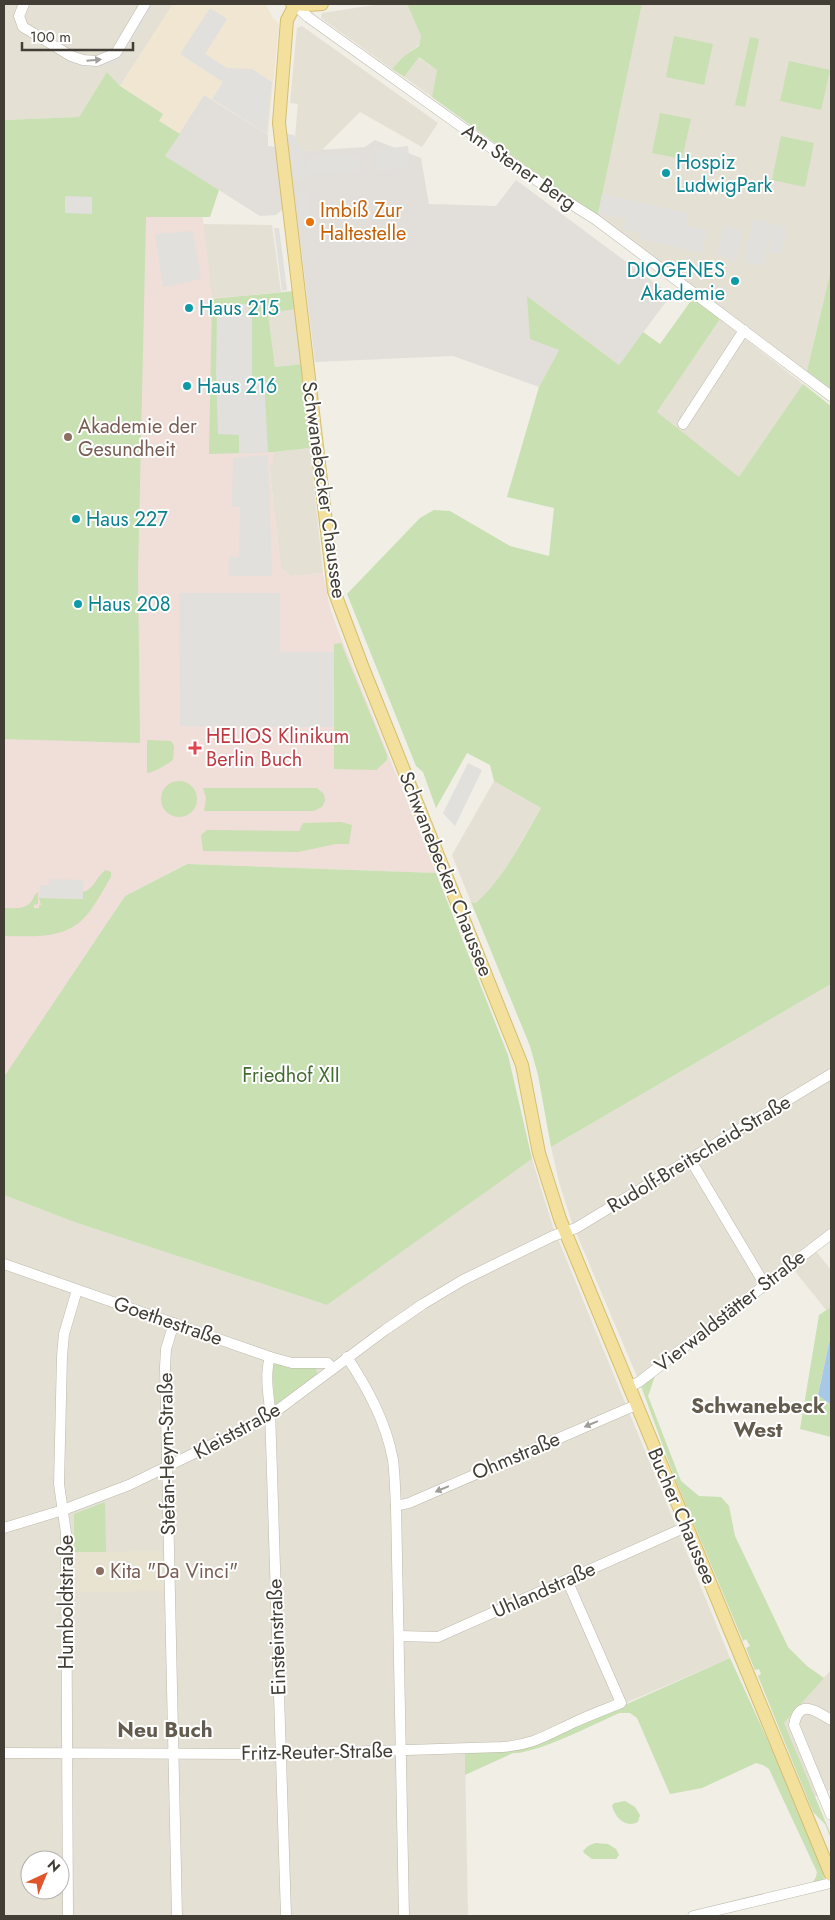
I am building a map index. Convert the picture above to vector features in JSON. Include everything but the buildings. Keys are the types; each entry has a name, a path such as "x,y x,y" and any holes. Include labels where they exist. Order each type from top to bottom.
{"main road":[{"path":"294,4 322,4"},
{"name":"Schwanebecker Chaussee","path":"294,4 287,20 279,122 334,591 522,1065 539,1153"},
{"name":"Bucher Chaussee","path":"539,1153 565,1232 831,1876"}],"street":[{"path":"24,4 19,16 23,27 71,56 90,61 103,59 116,53 145,4"},
{"name":"Am Stener Berg","path":"294,4 553,192 595,219 831,396"},
{"path":"683,424 744,330"},
{"name":"Rudolf-Breitscheid-Straße","path":"348,1357 407,1314 463,1280 576,1228 831,1074"},
{"path":"690,1159 765,1284"},
{"name":"Vierwaldstätter Straße","path":"629,1387 639,1382 831,1234"},
{"name":"Goethestraße","path":"4,1264 270,1357 292,1362 328,1364 332,1368"},
{"name":"Humboldtstraße","path":"68,1916 66,1533 59,1484 62,1356 66,1325 77,1290"},
{"name":"Stefan-Heym-Straße","path":"174,1323 166,1349 165,1366 177,1916"},
{"name":"Einsteinstraße","path":"270,1357 267,1366 286,1916"},
{"path":"348,1357 366,1386 381,1419 393,1460 396,1506 404,1916"},
{"name":"Kleiststraße","path":"4,1528 63,1510 168,1467 270,1415 348,1357"},
{"name":"Ohmstraße","path":"396,1506 409,1503 636,1405"},
{"name":"Uhlandstraße","path":"399,1636 438,1637 686,1527"},
{"name":"Fritz-Reuter-Straße","path":"4,1753 281,1754 520,1746 540,1740 574,1722 621,1703 567,1580"},
{"path":"831,1720 810,1708 805,1708 796,1716 794,1725 831,1815"},
{"path":"693,1916 831,1883"}],"shaded area":[{"path":"4,4 173,4 120,86 107,72 79,117 4,120"},
{"path":"147,4 152,4 147,16 119,62 92,68 68,62 70,58 117,57"},
{"path":"173,4 266,4 272,17 279,24 268,135 204,95 180,134 159,121 163,114 120,86"},
{"path":"381,4 407,4 421,36 419,45 404,56 392,69 321,18 322,13"},
{"path":"642,4 831,4 831,270 807,371 598,215"},
{"path":"210,8 227,19 205,54 227,68 252,69 272,82 267,134 212,99 223,82 180,54"},
{"path":"302,26 438,123 422,147 360,112 322,150 302,151 295,137 298,104 290,103 297,28"},
{"path":"418,57 437,70 432,97 404,77"},
{"path":"204,95 268,135 268,146 276,147 283,209 276,215 260,216 165,156"},
{"path":"287,134 295,137 302,151 365,147 375,140 421,158 429,204 496,206 516,180 671,295 619,365 527,296 559,350 539,387 453,356 315,362"},
{"path":"287,134 294,135 304,154 306,180 293,181"},
{"path":"408,146 410,168 377,171 375,150"},
{"path":"360,154 361,171 307,175 306,158"},
{"path":"307,190 310,217 300,218 296,192"},
{"path":"602,194 688,213 686,225 707,230 702,253 640,239 641,233 624,229 626,219 598,213"},
{"path":"65,196 92,197 92,214 65,213"},
{"name":"HELIOS Klinikum Berlin Buch","path":"4,208 202,211 212,298 257,295 275,452 273,452 274,463 269,465 281,568 291,576 323,573 330,608 339,633 436,873 186,864 125,896 6,1075 4,1074"},
{"path":"753,219 772,223 763,266 744,262"},
{"path":"203,224 272,225 281,292 212,299"},
{"path":"774,224 787,227 781,254 769,252"},
{"path":"724,226 743,230 736,261 717,256"},
{"path":"274,228 279,228 287,290 282,291"},
{"path":"193,231 201,279 163,287 155,234"},
{"path":"247,304 248,309 252,309 252,377 264,378 268,452 239,453 239,435 218,434 216,373 217,309 222,309 222,305"},
{"path":"297,309 302,364 275,367 268,312"},
{"path":"720,319 803,384 699,538 657,412"},
{"path":"310,448 323,573 291,576 281,568 269,464 273,452"},
{"path":"268,455 272,576 229,576 229,557 239,557 240,507 232,507 233,458"},
{"path":"179,593 280,593 280,652 334,652 333,727 180,726"},
{"path":"468,763 482,770 455,826 443,813"},
{"path":"494,781 541,808 492,890 476,903 471,902 452,855"},
{"path":"49,879 83,880 83,899 39,898 40,885 49,885"},
{"path":"831,984 831,1240 816,1251 831,1270 831,1307 827,1311 793,1269 641,1386 572,1223 559,1182 551,1147"},
{"path":"532,1159 553,1227 730,1658 628,1702 619,1713 540,1747 520,1753 465,1755 468,1916 4,1916 4,1195 77,1223 327,1305"},
{"path":"163,1551 164,1591 74,1592 74,1552"},
{"path":"831,1670 831,1790 814,1797 784,1723"}],"green space":[{"path":"407,4 642,4 598,215 565,194 432,97 437,70 419,57 404,77 392,69 404,56 419,46 421,36"},
{"path":"674,36 713,44 704,85 666,77"},
{"path":"750,37 759,39 745,107 735,105"},
{"path":"789,61 830,70 821,110 780,101"},
{"path":"107,72 120,86 163,114 159,121 180,134 165,156 219,190 210,217 146,217 138,573 140,743 4,739 4,120 79,117"},
{"path":"660,113 691,119 682,159 652,153"},
{"path":"781,136 814,143 805,187 772,180"},
{"path":"831,270 831,389 807,371"},
{"path":"294,291 297,309 268,313 275,367 302,364 310,448 273,452 209,454 212,299"},
{"path":"527,296 619,365 643,332 660,344 693,298 720,319 657,412 739,477 803,384 831,406 831,984 551,1147 538,1075 530,1046 471,902 476,903 496,882 541,808 494,781 490,765 467,753 436,808 423,772 416,766 347,594 420,518 434,510 450,511 510,546 549,556 554,508 507,497 539,387 559,350 530,339"},
{"path":"341,643 387,755 387,760 376,770 334,769 334,644"},
{"path":"147,740 171,741 174,746 173,760 147,773"},
{"path":"179,781 186,782 192,786 196,792 196,806 192,812 186,816 179,817 172,816 166,812 162,806 161,799 162,792 166,786 172,782"},
{"path":"203,788 317,788 324,794 325,801 322,807 314,811 204,811 206,798"},
{"path":"341,822 352,825 349,844 336,844 298,852 203,851 201,835 207,830 299,831 303,823"},
{"name":"Friedhof XII","path":"187,864 436,873 508,1055 532,1159 327,1305 77,1223 4,1195 4,1074 6,1074 125,896"},
{"path":"106,870 111,872 111,877 92,908 77,924 67,930 47,935 4,936 4,908 26,906 38,892 38,904 34,905 34,908 39,908 39,905 41,905 39,898 83,899 83,892 90,888"},
{"path":"831,1307 831,1334 818,1394 829,1404 831,1403 831,1437 800,1429 819,1315"},
{"path":"271,1360 289,1365 316,1368 317,1374 275,1405"},
{"path":"655,1376 648,1396 681,1481 699,1496 721,1497 729,1506 735,1536 788,1647 807,1666 824,1678 784,1723 831,1835 831,1839 825,1824 813,1812 758,1676 761,1674 759,1669 755,1670 746,1648 750,1646 746,1639 743,1641 674,1476 641,1386"},
{"path":"105,1502 106,1552 74,1552 74,1514"},
{"path":"730,1658 811,1835 823,1871 824,1878 821,1881 812,1883 817,1872 769,1769 756,1763 702,1788 670,1794 637,1718 630,1713 619,1713 551,1744 524,1752 513,1753 465,1775 465,1751 533,1746"},
{"path":"625,1801 635,1807 640,1815 638,1822 634,1824 622,1821 616,1815 612,1806 614,1803"},
{"path":"595,1843 608,1844 616,1849 619,1855 616,1859 592,1859 583,1851"}],"water":[{"path":"831,1334 831,1403 830,1404 818,1395"}],"place":[{"name":"Hospiz LudwigPark","path":"666,173"},
{"name":"Imbiß Zur Haltestelle","path":"310,222"},
{"name":"DIOGENES Akademie","path":"735,281"},
{"name":"Haus 215","path":"189,308"},
{"name":"Haus 216","path":"187,386"},
{"name":"Akademie der Gesundheit","path":"68,437"},
{"name":"Haus 227","path":"76,519"},
{"name":"Haus 208","path":"78,604"},
{"name":"HELIOS Klinikum Berlin Buch","path":"195,748"},
{"name":"Kita \"Da Vinci\"","path":"100,1571"}],"district":[{"name":"Schwanebeck West","path":"758,1418"},
{"name":"Neu Buch","path":"165,1730"}]}
